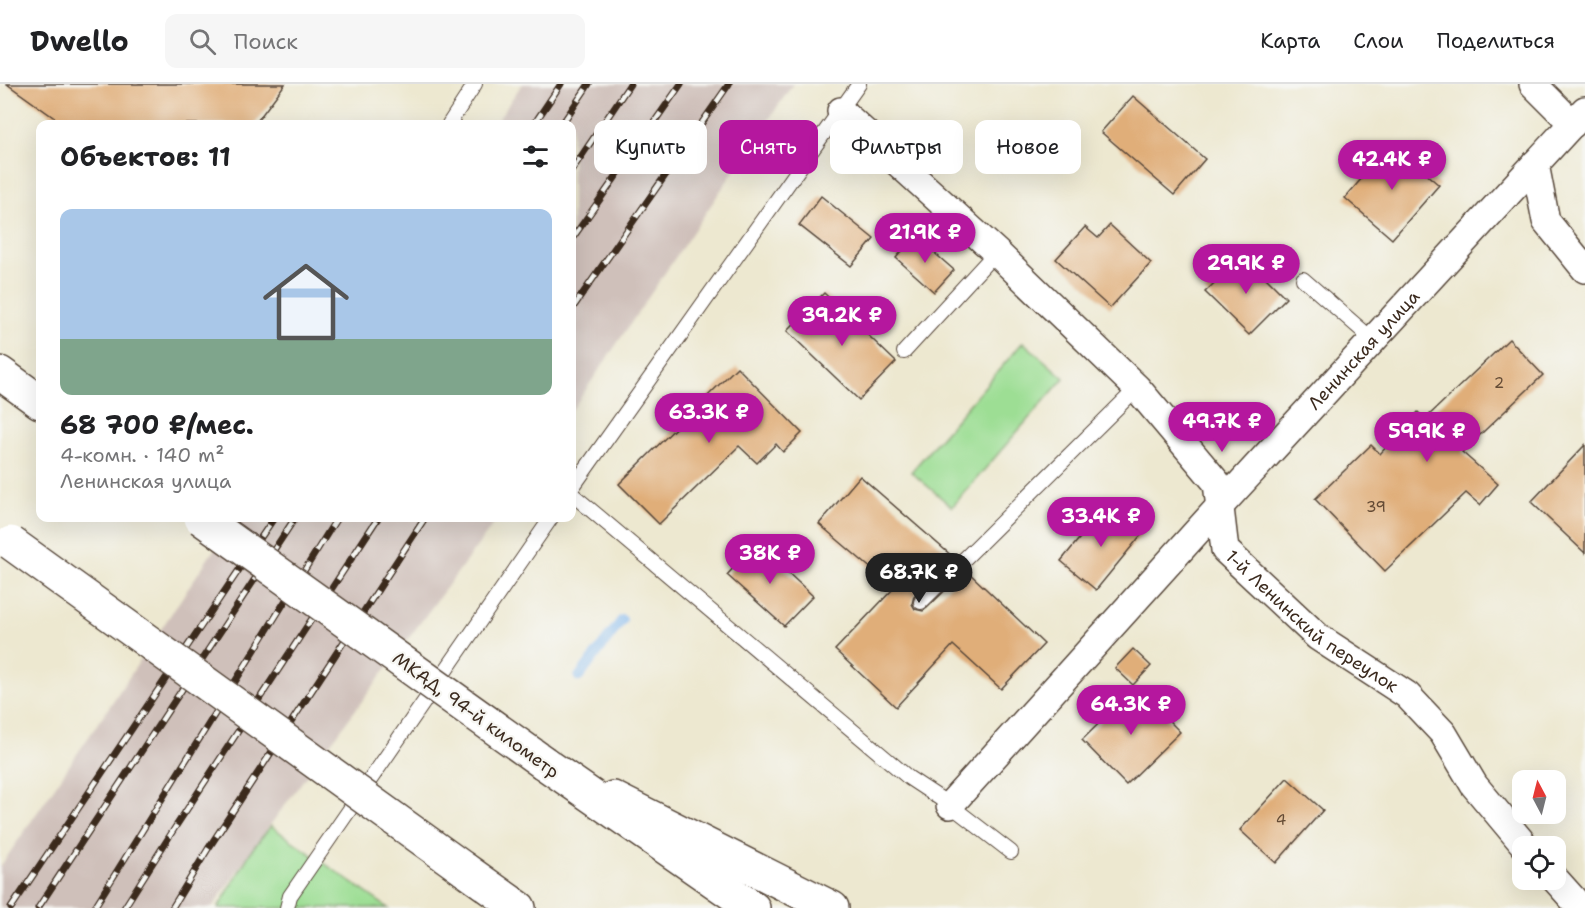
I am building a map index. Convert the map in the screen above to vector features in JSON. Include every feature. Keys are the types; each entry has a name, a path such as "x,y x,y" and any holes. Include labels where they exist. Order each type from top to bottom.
{"main road":[{"path":"0,373 36,399"},
{"name":"МКАД, 94-й километр","path":"207,522 544,764 753,908"},
{"path":"6,539 519,908"},
{"path":"544,764 831,908"},
{"path":"464,869 493,908"}],"street":[{"path":"1533,84 1579,117"},
{"name":"1-й Ленинский переулок","path":"841,111 996,252 1137,388 1217,483 1225,550 1318,637 1407,695 1443,734 1474,785 1517,836"},
{"name":"Ленинская улица","path":"950,805 1220,506 1579,117"},
{"path":"1535,164 1546,221 1585,269"},
{"path":"1565,890 1581,908"}],"lane":[{"path":"452,120 475,84"},
{"path":"576,482 859,84"},
{"path":"904,352 996,252"},
{"path":"1303,279 1372,340"},
{"path":"921,602 1137,388"},
{"path":"576,497 909,778 950,805 1011,852"},
{"path":"287,908 290,896 548,522"}],"shaded area":[{"path":"522,84 793,84 769,120 719,120 719,174 732,174 576,404 576,120 498,120"},
{"path":"232,522 495,522 253,848 212,908 0,908 0,867"}],"green space":[{"path":"1023,342 1064,378 952,507 911,472"},
{"path":"271,826 388,908 218,908 253,848"}],"building":[{"path":"7,84 285,84 258,120 57,120"},
{"path":"1133,96 1205,159 1174,195 1101,132"},
{"path":"1391,144 1439,185 1392,239 1345,198"},
{"path":"821,196 874,239 851,266 799,225"},
{"path":"1110,225 1151,263 1110,308 1056,259 1085,227 1098,238"},
{"path":"915,236 954,270 934,292 896,258"},
{"path":"1243,255 1286,298 1249,335 1205,292"},
{"path":"824,293 896,362 859,400 787,331"},
{"path":"1509,339 1543,375 1462,452 1498,484 1480,505 1466,493 1385,571 1315,499 1371,445 1380,454 1418,412 1425,419"},
{"path":"737,367 802,433 783,452 776,444 757,463 739,446 659,524 619,484"},
{"path":"1585,445 1585,553 1531,502"},
{"path":"860,476 953,557 914,596 912,604 915,609 923,611 927,608 966,570 1044,644 1001,689 953,645 896,707 835,650 894,588 819,524"},
{"path":"1106,506 1141,535 1096,590 1061,561"},
{"path":"756,543 813,596 784,626 727,575"},
{"path":"1133,649 1151,666 1133,685 1115,668"},
{"path":"1136,687 1180,732 1126,785 1082,740"},
{"path":"1287,778 1323,810 1276,863 1240,830"}],"waterway":[{"path":"579,677 622,620"}],"railway":[{"path":"537,120 561,84"},
{"path":"565,120 589,84"},
{"path":"576,164 630,84"},
{"path":"576,233 681,84"},
{"path":"576,303 729,84"},
{"path":"11,908 271,522"},
{"path":"38,908 292,522"},
{"path":"94,908 335,522"},
{"path":"124,908 375,522"},
{"path":"172,908 208,849 422,522"}]}
